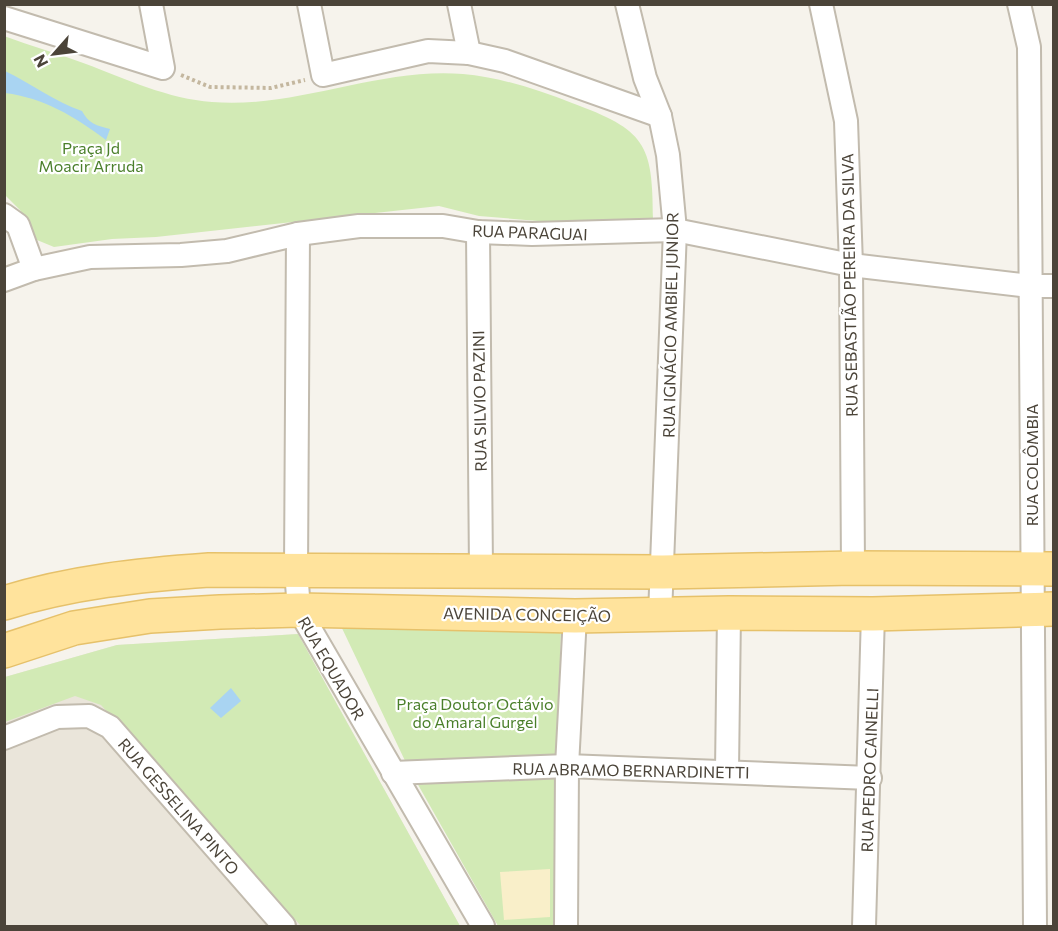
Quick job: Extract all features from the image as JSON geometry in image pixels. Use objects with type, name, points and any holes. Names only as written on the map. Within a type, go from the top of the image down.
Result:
[{"type":"main road","points":[[4,603],[48,590],[137,575],[209,570],[663,572],[853,568],[1043,569]]},
{"type":"main road","name":"AVENIDA CONCEIÇÃO","points":[[4,651],[74,628],[150,616],[299,610],[575,616],[729,613],[873,614],[1044,609]]},
{"type":"street","points":[[4,18],[164,68],[151,4]]},
{"type":"street","points":[[309,4],[323,75],[428,51],[469,53],[505,61],[660,116]]},
{"type":"street","points":[[459,4],[469,53]]},
{"type":"street","name":"RUA IGNÁCIO AMBIEL JUNIOR","points":[[627,4],[645,78],[660,116],[675,230],[660,615]]},
{"type":"street","name":"RUA SEBASTIÃO PEREIRA DA SILVA","points":[[820,4],[846,121],[851,265],[853,568]]},
{"type":"street","name":"RUA COLÔMBIA","points":[[1019,4],[1029,46],[1030,286],[1044,609],[1035,927]]},
{"type":"street","points":[[4,215],[18,225],[34,269]]},
{"type":"street","name":"RUA PARAGUAI","points":[[4,280],[34,269],[90,257],[181,255],[227,251],[298,234],[359,226],[443,226],[478,232],[590,234],[675,230],[851,265],[1030,286],[1053,286]]},
{"type":"street","name":"RUA SILVIO PAZINI","points":[[478,232],[481,570]]},
{"type":"street","name":"RUA EQUADOR","points":[[298,234],[296,570],[299,610],[483,927]]},
{"type":"street","points":[[727,771],[729,613]]},
{"type":"street","name":"RUA PEDRO CAINELLI","points":[[864,927],[873,614]]},
{"type":"street","points":[[566,927],[567,766],[575,616]]},
{"type":"street","name":"RUA GESSELINA PINTO","points":[[4,738],[57,717],[89,716],[110,727],[285,927]]},
{"type":"street","name":"RUA ABRAMO BERNARDINETTI","points":[[393,773],[567,766],[870,778]]},
{"type":"path","points":[[164,68],[210,87],[271,88],[323,75]]},
{"type":"shaded area","points":[[298,634],[460,926],[5,926],[5,677],[117,645]]},
{"type":"green space","name":"Praça Jd Moacir Arruda","points":[[4,36],[164,93],[212,102],[244,103],[275,100],[400,76],[431,73],[463,74],[519,85],[596,113],[630,132],[640,143],[647,156],[653,193],[653,219],[586,225],[479,216],[439,206],[156,237],[112,239],[54,247],[37,240],[20,210],[5,195]]},
{"type":"green space","name":"Praça Doutor Octávio do Amaral Gurgel","points":[[340,624],[561,630],[557,769],[558,925],[498,926],[408,767]]},
{"type":"green space","points":[[298,634],[460,926],[301,926],[101,705],[75,696],[5,722],[5,677],[117,645]]},
{"type":"sand","points":[[550,869],[550,917],[504,920],[500,872]]},
{"type":"water","points":[[5,71],[62,103],[82,111],[93,123],[110,129],[106,140],[58,109],[33,99],[5,93]]},
{"type":"water","points":[[231,688],[241,701],[221,718],[210,708]]}]
